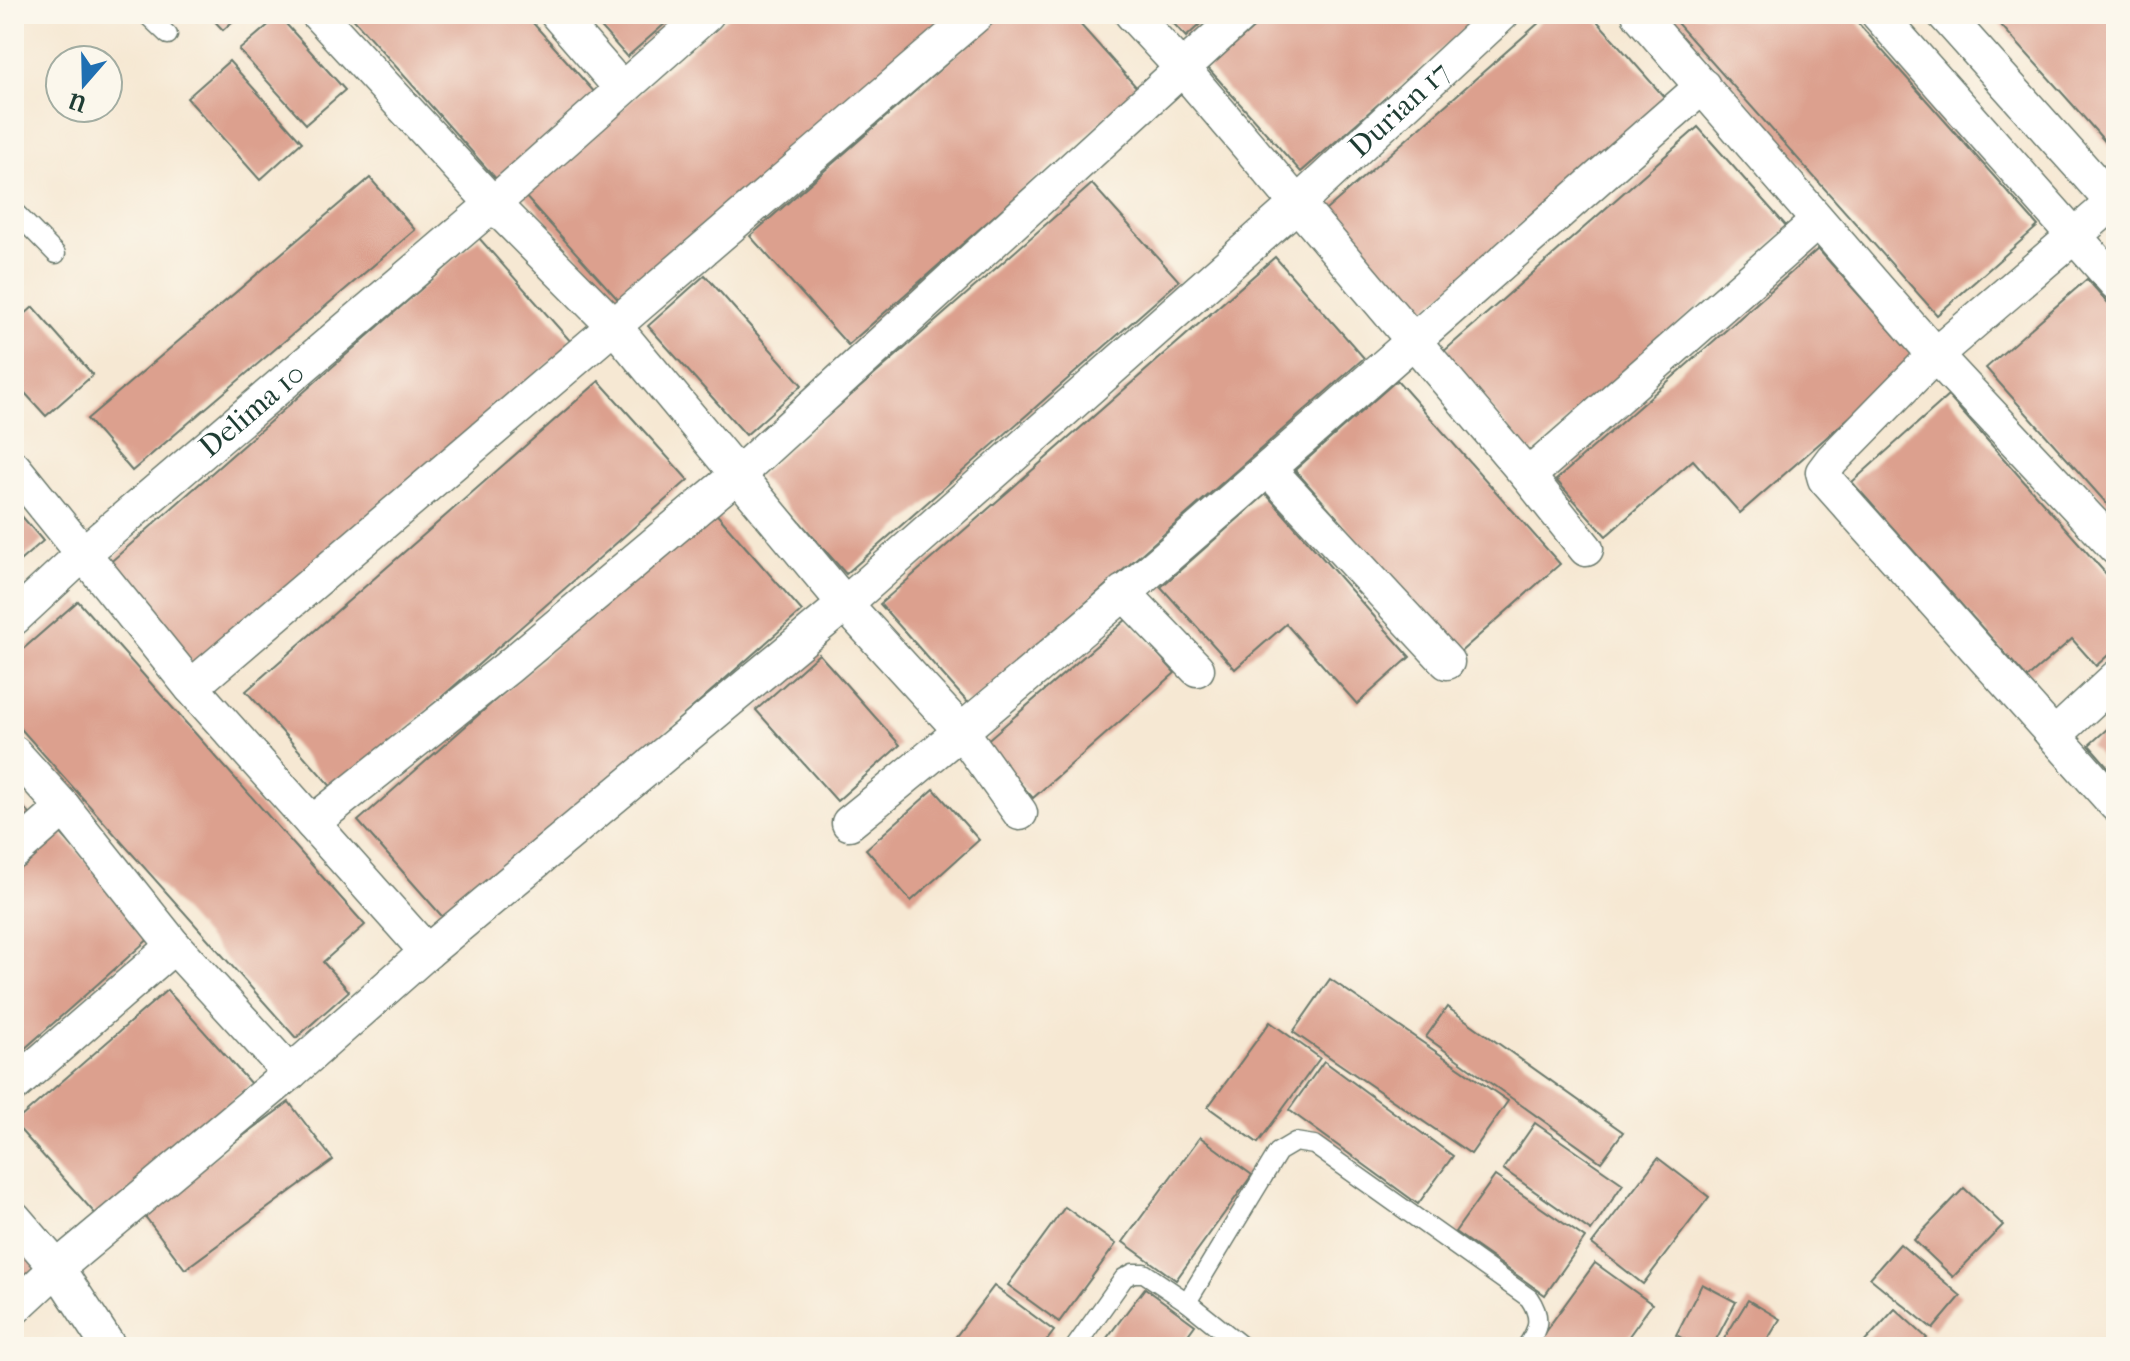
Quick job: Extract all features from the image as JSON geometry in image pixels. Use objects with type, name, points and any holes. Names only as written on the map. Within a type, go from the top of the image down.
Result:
[{"type":"street","points":[[318,14],[493,204],[614,326],[845,604],[962,732],[1020,813]]},
{"type":"street","points":[[557,14],[621,88]]},
{"type":"street","name":"Delima 10","points":[[14,618],[84,553],[493,204],[707,14]]},
{"type":"street","points":[[191,687],[977,14]]},
{"type":"street","points":[[1132,14],[1182,68],[1528,476],[1586,549]]},
{"type":"street","points":[[312,823],[507,668],[737,475],[1242,14]]},
{"type":"street","name":"Durian 17","points":[[14,1308],[427,952],[845,604],[1296,205],[1502,14]]},
{"type":"street","points":[[1639,14],[1935,355],[2116,548]]},
{"type":"street","points":[[1878,14],[2116,283]]},
{"type":"street","points":[[1944,14],[2115,203],[1935,355],[1832,460],[1823,472],[1824,477],[2116,805]]},
{"type":"street","points":[[849,823],[962,732],[1269,470],[1412,340],[1703,86]]},
{"type":"street","points":[[1528,476],[1818,221]]},
{"type":"street","points":[[14,468],[191,687],[427,952]]},
{"type":"street","points":[[1269,470],[1447,662]]},
{"type":"street","points":[[1123,592],[1197,669]]},
{"type":"street","points":[[2054,736],[2116,678]]},
{"type":"street","points":[[14,753],[64,808],[174,946],[290,1073]]},
{"type":"street","points":[[14,852],[64,808]]},
{"type":"street","points":[[14,1085],[174,946]]},
{"type":"street","points":[[14,1218],[57,1268],[109,1347]]},
{"type":"lane","points":[[146,14],[168,35]]},
{"type":"lane","points":[[14,211],[56,254]]},
{"type":"lane","points":[[1187,1302],[1278,1152],[1286,1145],[1303,1142],[1314,1145],[1349,1168],[1529,1298],[1539,1318],[1526,1347]]},
{"type":"lane","points":[[1075,1347],[1128,1275],[1144,1273],[1187,1302],[1243,1347]]},
{"type":"building","points":[[208,14],[241,14],[223,30]]},
{"type":"building","points":[[349,14],[525,14],[596,94],[498,181]]},
{"type":"building","points":[[589,14],[676,14],[627,57]]},
{"type":"building","points":[[731,14],[952,14],[622,304],[524,195]]},
{"type":"building","points":[[1003,14],[1071,14],[1138,89],[848,345],[750,236]]},
{"type":"building","points":[[1165,14],[1211,14],[1186,37]]},
{"type":"building","points":[[1269,14],[1481,14],[1301,172],[1208,68]]},
{"type":"building","points":[[1549,14],[1591,14],[1665,98],[1411,321],[1318,217]]},
{"type":"building","points":[[1669,14],[1850,14],[2038,226],[1937,315]]},
{"type":"building","points":[[1991,14],[2116,14],[2116,154],[2072,104]]},
{"type":"building","points":[[279,16],[345,90],[306,124],[239,50]]},
{"type":"building","points":[[229,61],[302,142],[260,180],[187,98]]},
{"type":"building","points":[[1698,127],[1788,228],[1531,453],[1442,353]]},
{"type":"building","points":[[370,178],[415,230],[132,471],[87,419]]},
{"type":"building","points":[[1092,184],[1179,281],[846,574],[759,476]]},
{"type":"building","points":[[479,238],[572,343],[199,672],[106,566]]},
{"type":"building","points":[[1818,249],[1916,359],[1740,513],[1693,460],[1606,536],[1556,480]]},
{"type":"building","points":[[1275,257],[1364,358],[970,705],[880,604]]},
{"type":"building","points":[[705,275],[802,385],[746,435],[648,326]]},
{"type":"building","points":[[2087,279],[2116,312],[2116,514],[1986,368]]},
{"type":"building","points":[[33,307],[93,375],[46,416],[14,381],[14,324]]},
{"type":"building","points":[[1397,380],[1560,564],[1458,654],[1295,470]]},
{"type":"building","points":[[599,381],[688,480],[335,791],[246,691]]},
{"type":"building","points":[[1948,396],[2116,585],[2116,648],[2096,666],[2072,639],[2027,678],[1852,482]]},
{"type":"building","points":[[1266,494],[1410,657],[1357,704],[1286,624],[1235,669],[1161,587]]},
{"type":"building","points":[[14,507],[43,541],[14,566]]},
{"type":"building","points":[[712,509],[802,611],[448,923],[358,821]]},
{"type":"building","points":[[78,601],[365,925],[323,962],[349,991],[296,1038],[14,721],[14,657]]},
{"type":"building","points":[[1127,619],[1175,673],[1033,798],[984,743]]},
{"type":"building","points":[[819,654],[900,745],[837,801],[756,710]]},
{"type":"building","points":[[2116,721],[2116,776],[2089,745]]},
{"type":"building","points":[[934,789],[979,840],[911,901],[866,849]]},
{"type":"building","points":[[14,797],[37,822],[14,843]]},
{"type":"building","points":[[58,830],[152,936],[14,1058],[14,868]]},
{"type":"building","points":[[1330,979],[1508,1101],[1471,1154],[1293,1032]]},
{"type":"building","points":[[167,990],[251,1084],[99,1218],[14,1123]]},
{"type":"building","points":[[1447,1007],[1623,1132],[1601,1162],[1426,1037]]},
{"type":"building","points":[[1270,1022],[1320,1058],[1258,1143],[1208,1107]]},
{"type":"building","points":[[1324,1061],[1453,1156],[1418,1204],[1289,1110]]},
{"type":"building","points":[[289,1102],[333,1160],[185,1269],[141,1211]]},
{"type":"building","points":[[1535,1123],[1623,1184],[1591,1231],[1503,1169]]},
{"type":"building","points":[[1200,1137],[1252,1175],[1176,1280],[1123,1242]]},
{"type":"building","points":[[1658,1158],[1709,1197],[1643,1284],[1592,1244]]},
{"type":"building","points":[[1495,1176],[1585,1238],[1545,1295],[1455,1232]]},
{"type":"building","points":[[1964,1188],[2003,1225],[1953,1277],[1914,1240]]},
{"type":"building","points":[[1065,1207],[1116,1244],[1059,1322],[1008,1285]]},
{"type":"building","points":[[14,1239],[43,1272],[14,1297]]},
{"type":"building","points":[[1900,1244],[1961,1296],[1933,1329],[1870,1278]]},
{"type":"building","points":[[1595,1263],[1652,1304],[1621,1347],[1534,1347]]},
{"type":"building","points":[[1702,1284],[1736,1302],[1712,1347],[1698,1347],[1676,1335]]},
{"type":"building","points":[[994,1286],[1054,1331],[1042,1347],[948,1347]]},
{"type":"building","points":[[1145,1288],[1195,1325],[1179,1347],[1100,1347]]},
{"type":"building","points":[[1748,1300],[1780,1319],[1763,1347],[1719,1347]]},
{"type":"building","points":[[1895,1309],[1927,1338],[1919,1347],[1860,1347]]}]
